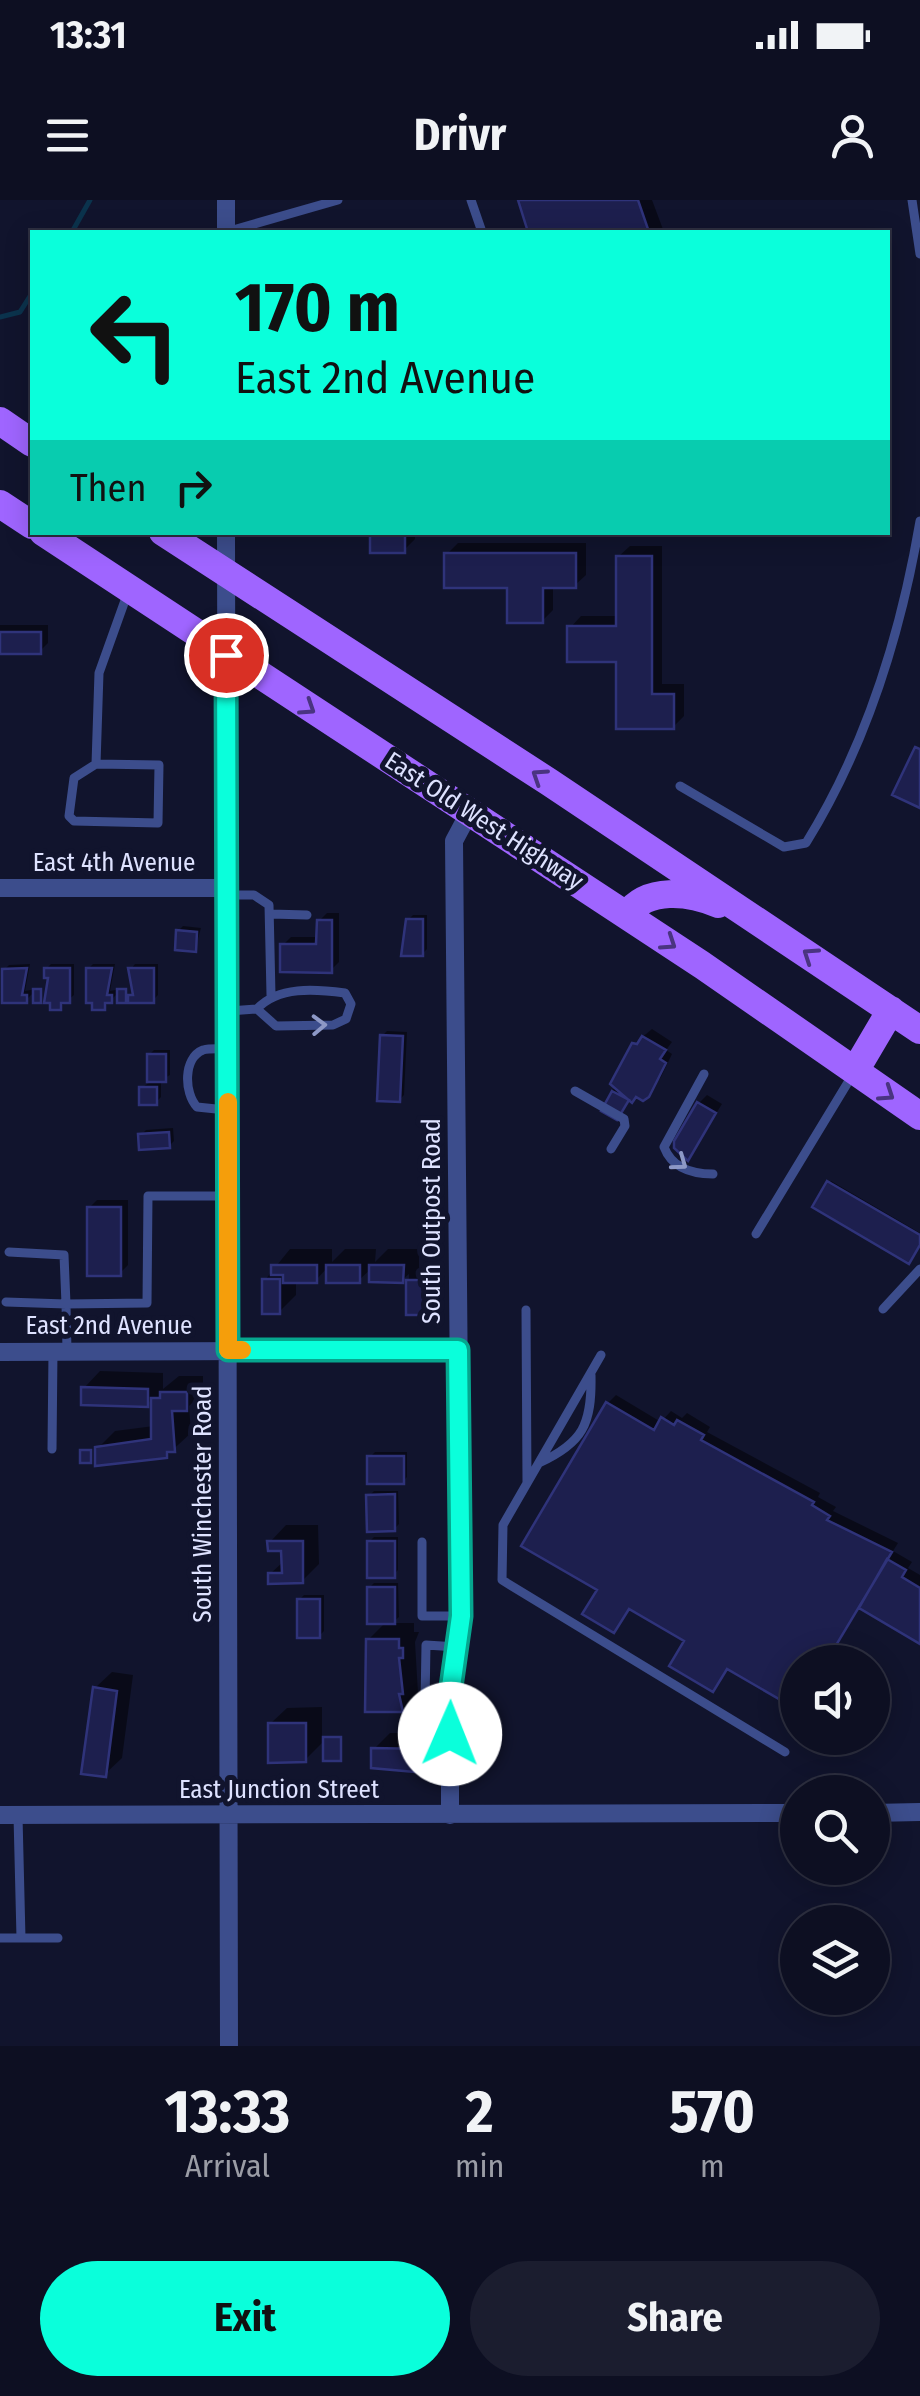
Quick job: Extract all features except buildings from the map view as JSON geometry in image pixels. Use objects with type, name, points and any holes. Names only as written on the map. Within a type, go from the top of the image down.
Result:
[{"type":"main road","points":[[0,421],[30,443]]},
{"type":"main road","points":[[0,504],[30,524]]},
{"type":"main road","name":"East Old West Highway","points":[[47,535],[628,915],[920,1116]]},
{"type":"main road","points":[[168,535],[920,1030]]},
{"type":"main road","points":[[628,915],[644,900],[685,895],[700,896],[761,922]]},
{"type":"main road","points":[[855,1071],[891,1010]]},
{"type":"street","points":[[226,200],[226,230]]},
{"type":"street","name":"South Winchester Road","points":[[226,535],[229,2046]]},
{"type":"street","name":"South Outpost Road","points":[[450,1814],[450,1705],[461,1616],[454,840],[470,811]]},
{"type":"street","name":"East 4th Avenue","points":[[0,888],[229,892]]},
{"type":"street","name":"East 2nd Avenue","points":[[0,1352],[458,1350]]},
{"type":"street","points":[[890,1813],[920,1812]]},
{"type":"street","name":"East Junction Street","points":[[9,1815],[780,1813]]},
{"type":"lane","points":[[233,230],[338,200]]},
{"type":"lane","points":[[472,200],[481,230]]},
{"type":"lane","points":[[912,200],[920,254]]},
{"type":"lane","points":[[680,786],[784,847],[806,843],[834,796],[869,710],[908,589],[920,521]]},
{"type":"lane","points":[[96,764],[98,673],[128,590]]},
{"type":"lane","points":[[96,764],[159,765],[158,822],[74,820],[69,816],[74,778],[96,764]]},
{"type":"lane","points":[[229,892],[262,897],[271,914],[271,995]]},
{"type":"lane","points":[[271,914],[307,915]]},
{"type":"lane","points":[[229,1010],[257,1009],[271,995],[345,992],[350,996],[350,1012],[333,1025],[276,1026],[257,1009]]},
{"type":"lane","points":[[228,1050],[201,1051],[193,1058],[188,1077],[191,1101],[196,1107],[228,1110]]},
{"type":"lane","points":[[756,1234],[855,1071]]},
{"type":"lane","points":[[704,1074],[664,1147],[671,1161],[692,1172],[714,1174]]},
{"type":"lane","points":[[575,1091],[624,1118],[625,1126],[611,1149]]},
{"type":"lane","points":[[6,1302],[147,1303],[148,1196],[228,1196]]},
{"type":"lane","points":[[9,1252],[64,1255],[66,1304],[52,1449]]},
{"type":"lane","points":[[883,1309],[920,1269]]},
{"type":"lane","points":[[526,1310],[526,1484]]},
{"type":"lane","points":[[601,1355],[503,1525],[502,1580],[780,1749]]},
{"type":"lane","points":[[538,1463],[570,1448],[588,1419],[590,1372]]},
{"type":"lane","points":[[422,1542],[422,1616],[461,1616]]},
{"type":"lane","points":[[450,1705],[426,1703],[426,1645],[456,1646]]},
{"type":"lane","points":[[9,1815],[21,1938]]},
{"type":"lane","points":[[0,1938],[58,1938]]},
{"type":"waterway","points":[[73,230],[90,200]]},
{"type":"waterway","points":[[0,317],[20,312],[30,296]]},
{"type":"slow traffic","points":[[228,1102],[228,1350],[242,1350]]},
{"type":"route","points":[[226,655],[228,1350],[458,1350],[461,1616],[450,1694],[450,1734]]}]
